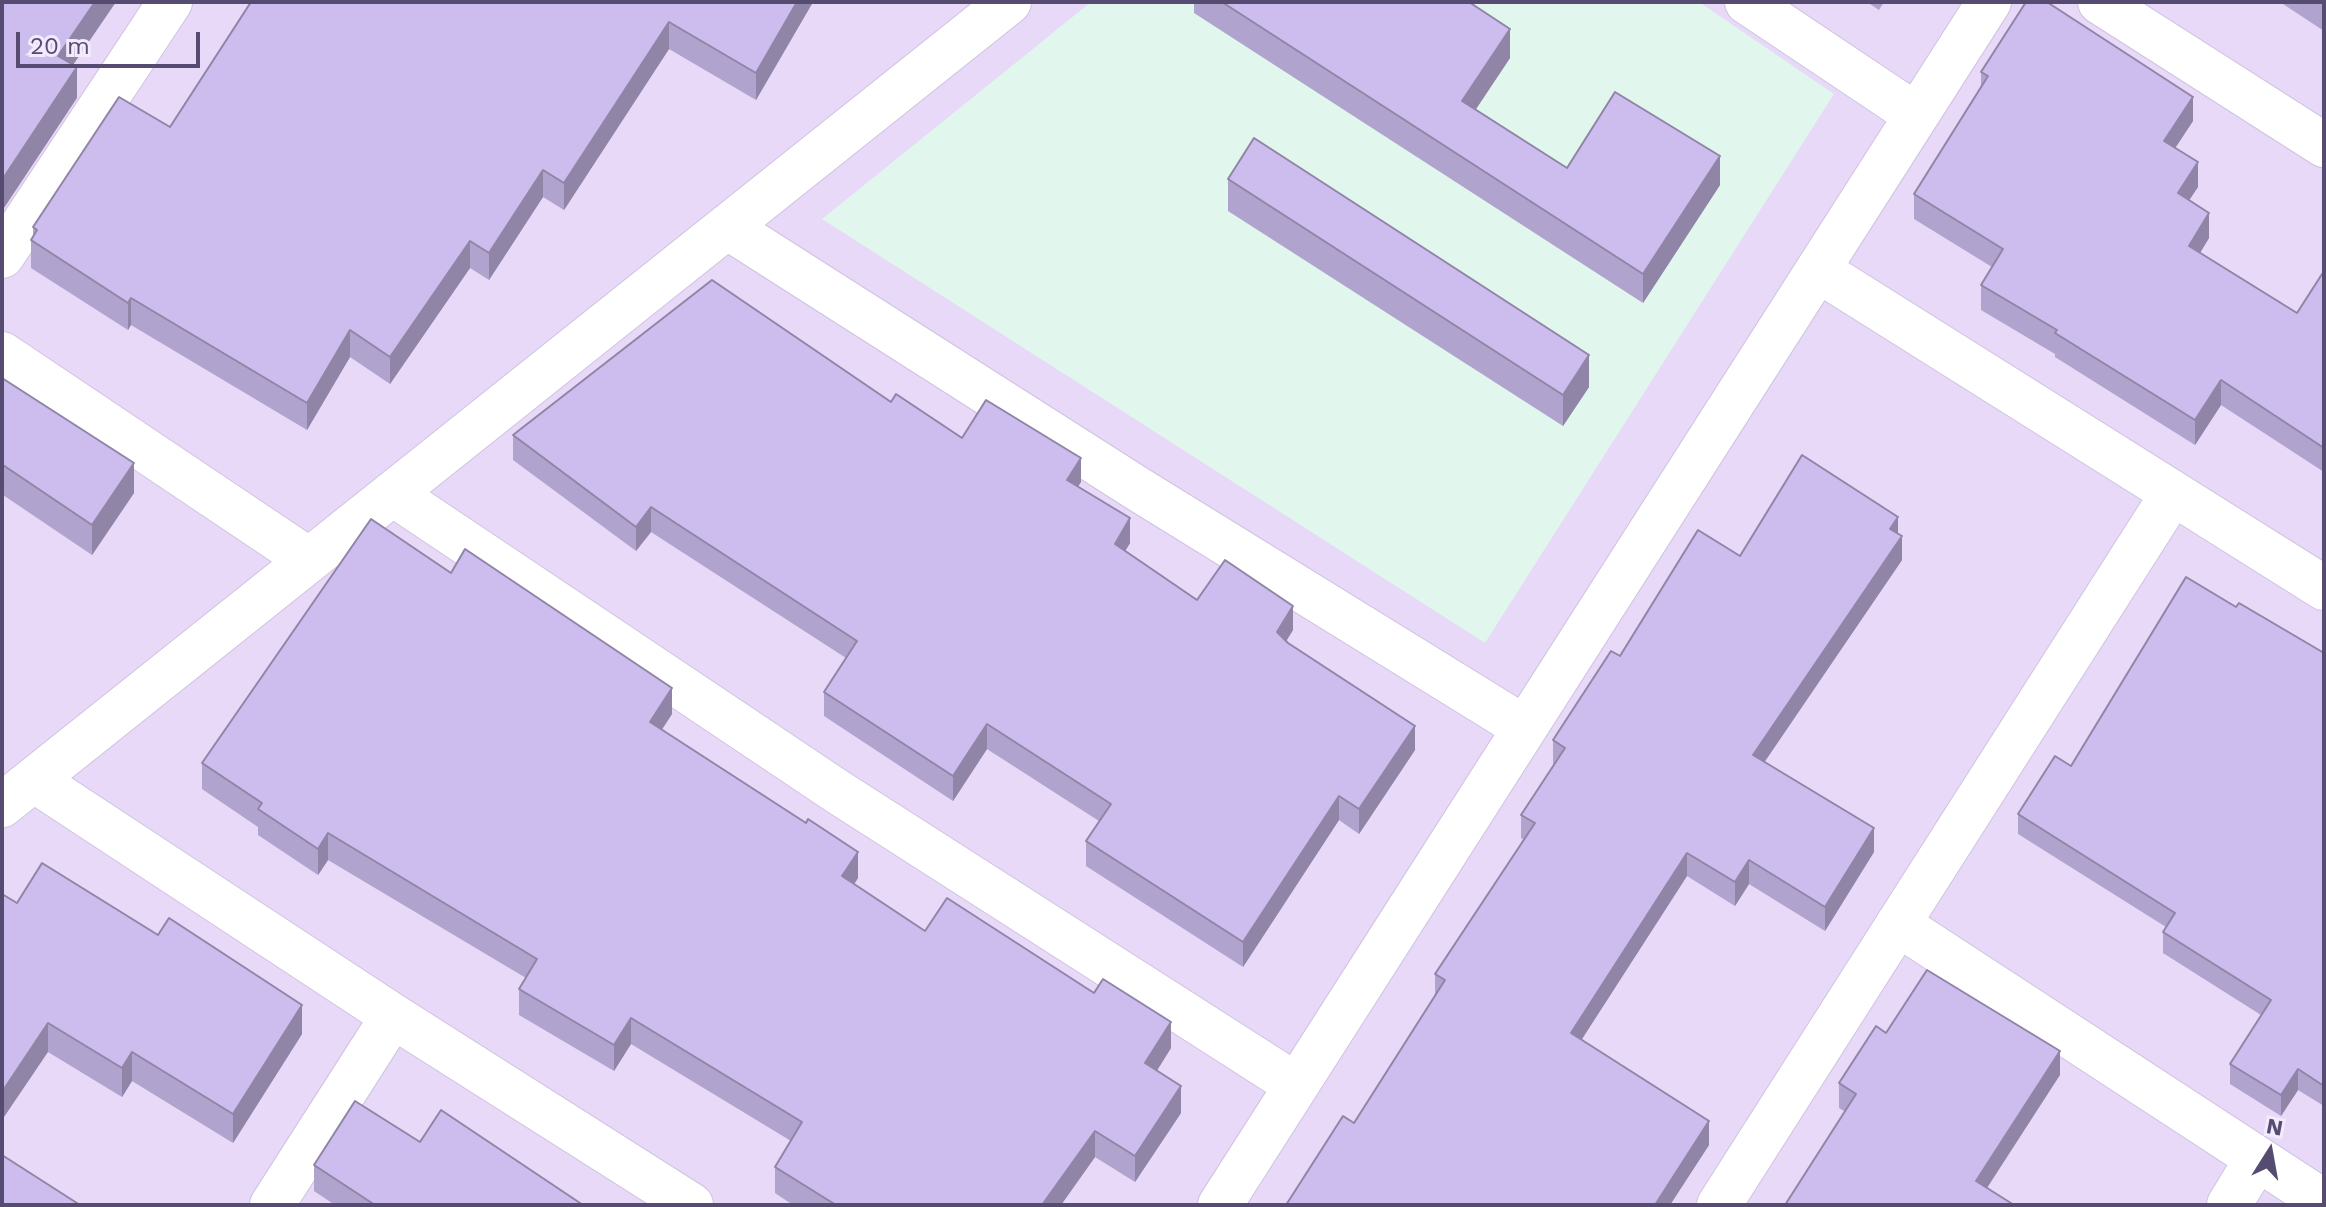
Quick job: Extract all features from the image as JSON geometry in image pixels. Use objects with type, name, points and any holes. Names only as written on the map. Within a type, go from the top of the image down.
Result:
[{"type":"street","points":[[2,256],[170,2]]},
{"type":"street","points":[[691,1205],[393,1016],[18,792],[1009,2]]},
{"type":"street","points":[[1747,2],[1916,115]]},
{"type":"street","points":[[1220,1205],[1989,2]]},
{"type":"street","points":[[2100,2],[2324,145]]},
{"type":"street","points":[[727,227],[1138,489],[1525,728]]},
{"type":"street","points":[[1818,270],[2324,588]]},
{"type":"street","points":[[2,354],[309,560]]},
{"type":"street","points":[[1719,1205],[2173,493]]},
{"type":"street","points":[[393,494],[838,792],[1296,1085]]},
{"type":"street","points":[[1898,924],[2324,1202]]},
{"type":"street","points":[[272,1205],[393,1016]]},
{"type":"street","points":[[2229,1205],[2257,1159]]},
{"type":"shaded area","points":[[2,2],[2324,2],[2324,1205],[2,1205]]},
{"type":"shaded area","points":[[1091,2],[1699,2],[1834,94],[1485,643],[822,219]]},
{"type":"building","points":[[2,2],[95,2],[58,56],[77,67],[2,180]]},
{"type":"building","points":[[251,2],[797,2],[756,73],[669,22],[564,183],[543,170],[489,253],[470,241],[390,357],[350,330],[307,403],[131,298],[128,303],[31,240],[37,230],[33,227],[119,97],[170,127]]},
{"type":"building","points":[[1222,2],[1469,2],[1510,29],[1462,101],[1567,168],[1615,92],[1720,156],[1643,274]]},
{"type":"building","points":[[2026,2],[2047,2],[2193,97],[2164,141],[2198,162],[2178,193],[2209,213],[2189,246],[2297,313],[2324,271],[2324,448],[2221,380],[2195,420],[2055,333],[2057,330],[1981,285],[2003,249],[1914,194],[1988,76],[1981,72]]},
{"type":"building","points":[[1254,138],[1589,355],[1563,395],[1228,179]]},
{"type":"building","points":[[712,280],[891,402],[896,394],[962,438],[986,400],[1081,458],[1067,480],[1130,518],[1115,544],[1197,600],[1225,560],[1293,606],[1277,632],[1288,643],[1415,726],[1359,809],[1339,796],[1243,942],[1086,841],[1111,804],[987,724],[953,776],[824,692],[857,641],[651,507],[636,527],[513,435]]},
{"type":"building","points":[[2,378],[134,463],[92,525],[2,466]]},
{"type":"building","points":[[1802,455],[1898,517],[1890,529],[1902,536],[1753,755],[1874,828],[1825,907],[1749,860],[1735,882],[1687,853],[1571,1033],[1709,1121],[1655,1205],[1286,1205],[1343,1116],[1354,1123],[1445,980],[1435,974],[1535,823],[1521,815],[1565,748],[1553,740],[1611,651],[1620,656],[1698,530],[1740,556]]},
{"type":"building","points":[[371,519],[451,573],[465,549],[672,688],[650,722],[806,823],[808,819],[858,852],[842,876],[925,931],[947,898],[1094,993],[1103,979],[1171,1022],[1145,1063],[1181,1086],[1135,1156],[1095,1131],[1042,1205],[836,1205],[775,1167],[802,1122],[631,1018],[614,1045],[519,989],[537,959],[328,833],[318,849],[258,809],[262,803],[202,763]]},
{"type":"building","points":[[2186,577],[2236,607],[2239,603],[2324,653],[2324,1086],[2298,1069],[2281,1095],[2230,1064],[2271,1000],[2163,932],[2175,913],[2018,814],[2055,756],[2071,766]]},
{"type":"building","points":[[42,863],[158,935],[169,918],[302,1005],[233,1114],[132,1052],[122,1068],[48,1023],[2,1092],[2,894],[17,903]]},
{"type":"building","points":[[1927,970],[2060,1051],[1976,1181],[2014,1205],[1785,1205],[1856,1094],[1839,1083],[1876,1026],[1886,1033]]},
{"type":"building","points":[[355,1101],[420,1142],[441,1110],[583,1205],[375,1205],[314,1165]]},
{"type":"building","points":[[2,1155],[80,1205],[2,1205]]}]
